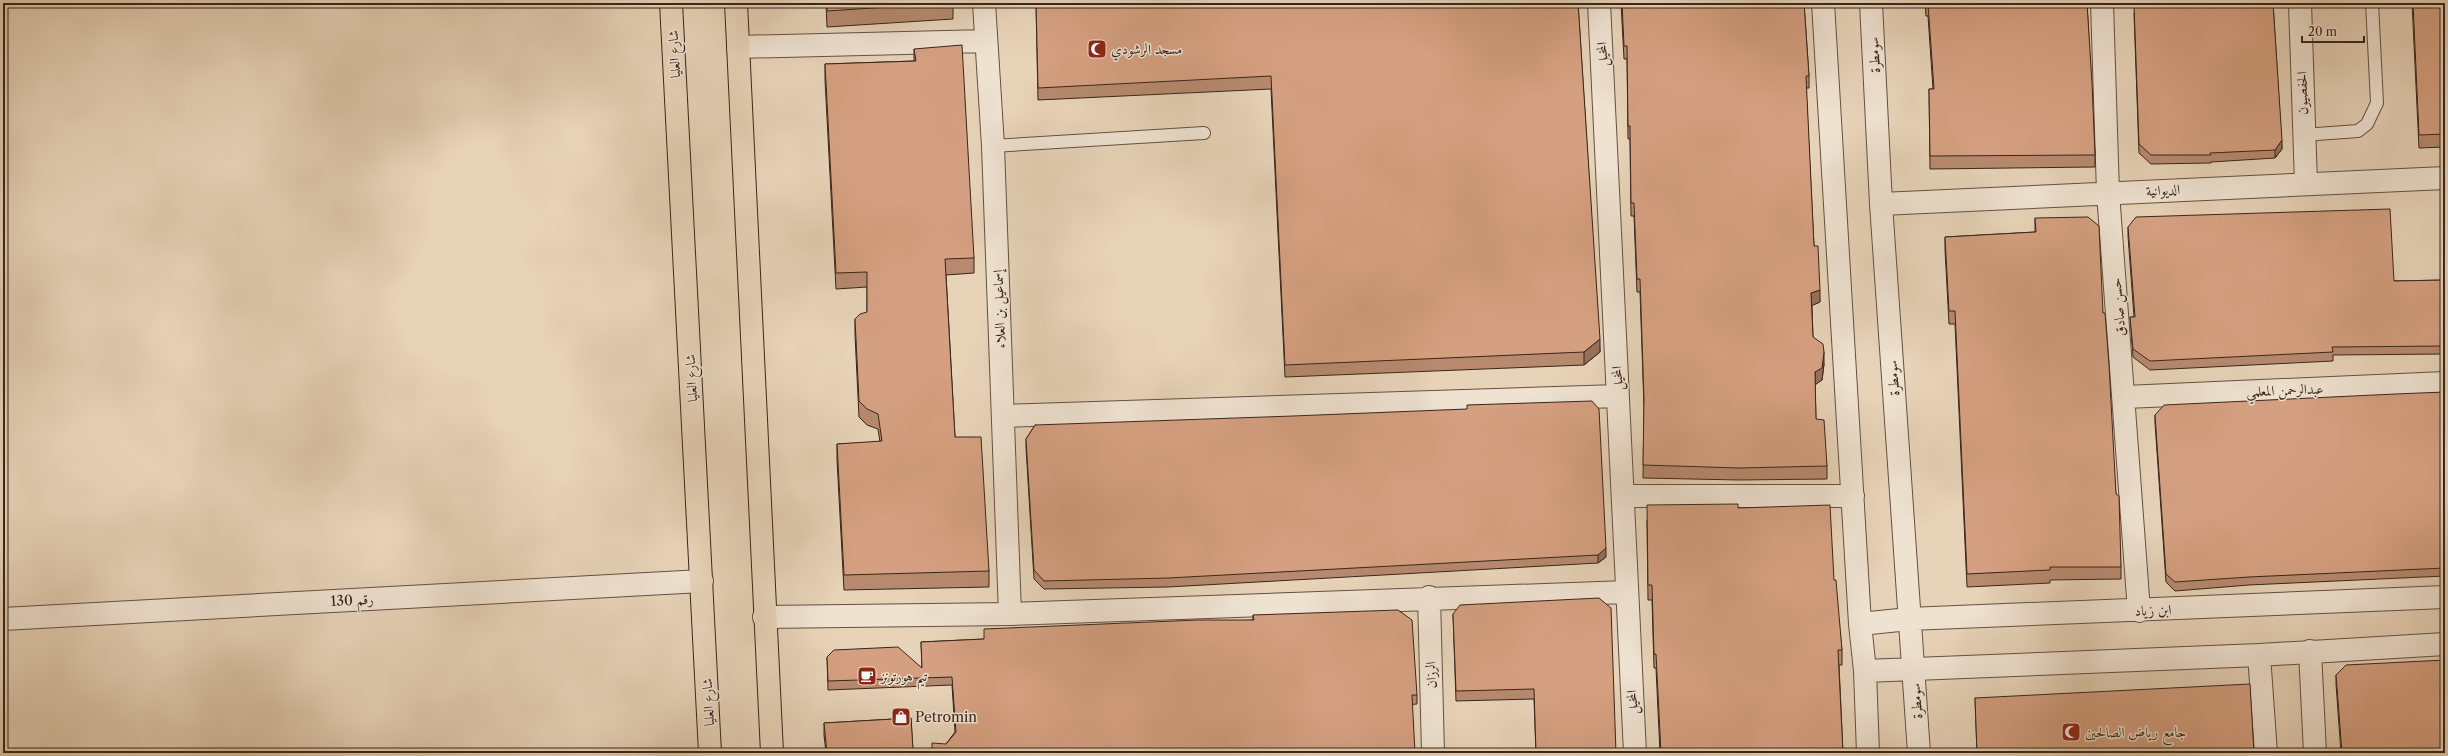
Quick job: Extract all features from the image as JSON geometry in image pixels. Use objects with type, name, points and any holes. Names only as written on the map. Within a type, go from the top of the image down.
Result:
[{"type":"main road","name":"شارع العليا","points":[[671,3],[710,753]]},
{"type":"main road","points":[[736,3],[764,617],[772,753]]},
{"type":"street","name":"إسماعيل بن العلاء","points":[[984,3],[993,146],[1010,614]]},
{"type":"street","name":"المخيل","points":[[1599,3],[1624,496],[1635,753]]},
{"type":"street","points":[[1822,3],[1860,624],[1865,671],[1868,753]]},
{"type":"street","name":"سومطرة","points":[[1872,3],[1881,204],[1909,619],[1920,753]]},
{"type":"street","name":"حسن صادق","points":[[2102,3],[2108,193],[2125,397],[2139,611]]},
{"type":"street","name":"الحفصيون","points":[[2300,3],[2303,135],[2306,184]]},
{"type":"street","points":[[738,47],[986,42]]},
{"type":"street","name":"الديوانية","points":[[1881,204],[2445,178]]},
{"type":"street","name":"عبدالرحمن المعلمي","points":[[2125,397],[2445,383]]},
{"type":"street","points":[[1003,416],[1618,396]]},
{"type":"street","points":[[1624,496],[1853,496]]},
{"type":"street","name":"رقم 130","points":[[3,618],[702,581]]},
{"type":"street","points":[[764,617],[1010,614],[1627,592]]},
{"type":"street","name":"ابن زياد","points":[[1860,624],[1909,619],[2139,611],[2445,597]]},
{"type":"street","name":"الرزان","points":[[1429,598],[1433,753]]},
{"type":"street","points":[[1865,671],[2260,655],[2445,644]]},
{"type":"street","points":[[2310,651],[2315,753]]},
{"type":"street","points":[[2260,655],[2266,753]]},
{"type":"lane","points":[[2303,135],[2358,131],[2373,114],[2377,104],[2372,3]]},
{"type":"lane","points":[[993,146],[1204,133]]},
{"type":"building","points":[[827,3],[949,3],[827,11]]},
{"type":"building","points":[[1036,3],[1578,3],[1600,339],[1584,352],[1285,365],[1271,76],[1038,88]]},
{"type":"building","points":[[1622,3],[1804,3],[1809,76],[1806,76],[1814,246],[1818,246],[1820,290],[1811,293],[1813,337],[1823,344],[1824,352],[1822,368],[1815,372],[1816,419],[1824,420],[1827,466],[1739,468],[1643,465],[1644,399],[1640,279],[1637,279],[1634,203],[1631,203],[1627,46],[1624,46]]},
{"type":"building","points":[[1926,3],[2087,3],[2095,155],[1930,156],[1929,89],[1934,89],[1928,4]]},
{"type":"building","points":[[2273,3],[2282,140],[2275,150],[2210,153],[2211,155],[2151,155],[2139,144],[2134,4]]},
{"type":"building","points":[[2413,3],[2445,3],[2445,134],[2419,135]]},
{"type":"building","points":[[962,45],[974,258],[945,259],[955,437],[981,437],[989,571],[844,575],[837,444],[882,441],[878,414],[867,409],[859,401],[855,319],[860,314],[867,312],[867,272],[836,273],[825,64],[916,61],[914,49]]},
{"type":"building","points":[[2390,209],[2394,281],[2445,280],[2445,346],[2332,347],[2333,352],[2150,361],[2133,349],[2130,317],[2135,317],[2128,227],[2136,217]]},
{"type":"building","points":[[2088,217],[2099,226],[2103,313],[2105,313],[2109,365],[2116,494],[2119,496],[2121,567],[2050,567],[2050,570],[1967,574],[1955,311],[1949,311],[1945,237],[2036,232],[2035,218]]},
{"type":"building","points":[[2445,392],[2445,568],[2175,582],[2166,574],[2155,415],[2164,405]]},
{"type":"building","points":[[1592,401],[1599,409],[1606,548],[1598,555],[1168,578],[1044,581],[1034,570],[1026,439],[1035,425],[1467,409],[1467,405]]},
{"type":"building","points":[[1738,504],[1738,508],[1830,505],[1834,580],[1836,580],[1842,650],[1838,650],[1843,753],[1661,753],[1656,654],[1654,654],[1652,585],[1648,585],[1647,505]]},
{"type":"building","points":[[1599,598],[1611,608],[1616,753],[1536,753],[1534,689],[1456,691],[1453,614],[1460,605]]},
{"type":"building","points":[[1398,610],[1412,620],[1417,695],[1412,695],[1415,753],[932,753],[932,743],[946,744],[956,732],[952,677],[828,681],[827,657],[834,650],[898,647],[922,668],[921,642],[984,639],[984,629],[1198,620],[1254,620],[1253,615]]},
{"type":"building","points":[[2445,660],[2445,753],[2342,753],[2336,675],[2346,665]]},
{"type":"building","points":[[2250,684],[2254,753],[1977,753],[1975,698]]},
{"type":"building","points":[[911,718],[913,749],[827,753],[824,723]]},
{"type":"place","name":"مسجد الرشودي","points":[[1097,49]]},
{"type":"place","name":"تيم هورتونز","points":[[867,676]]},
{"type":"place","name":"Petromin","points":[[901,717]]},
{"type":"place","name":"جامع رياض الصالحين","points":[[2071,732]]}]
